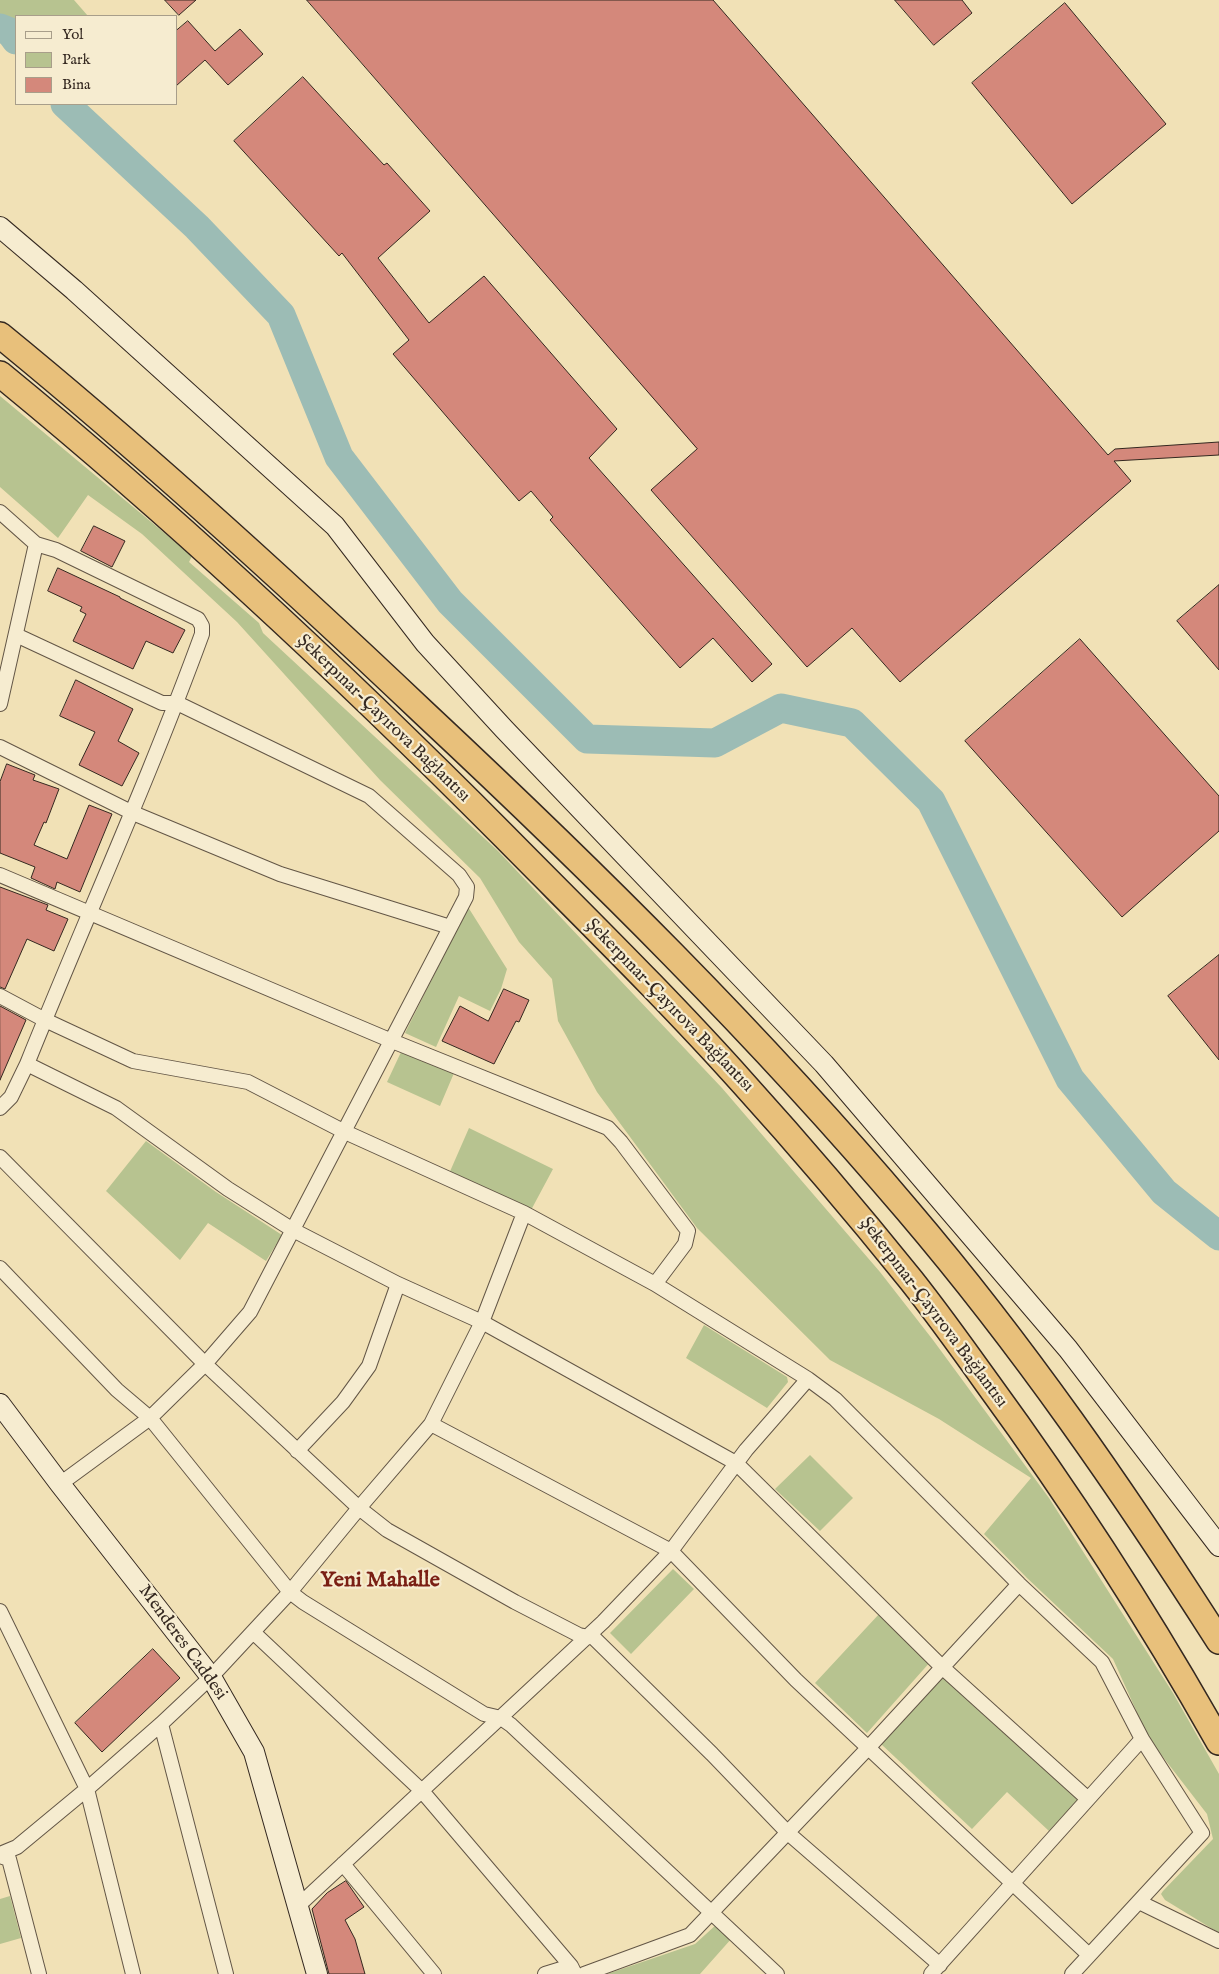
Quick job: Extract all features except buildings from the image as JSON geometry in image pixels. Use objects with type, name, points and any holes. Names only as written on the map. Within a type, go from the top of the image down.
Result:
[{"type":"highway","name":"Şekerpınar-Çayırova Bağlantısı","points":[[0,335],[155,468],[311,606],[550,833],[763,1047],[910,1213],[1020,1351],[1123,1492],[1219,1642]]},
{"type":"highway","name":"Şekerpınar-Çayırova Bağlantısı","points":[[0,374],[135,489],[238,581],[433,766],[564,896],[741,1081],[858,1215],[908,1277],[996,1395],[1037,1452],[1127,1587],[1219,1742]]},
{"type":"street","points":[[0,227],[74,290],[336,526],[426,643],[504,729],[824,1064],[1068,1349],[1219,1546]]},
{"type":"street","points":[[0,512],[36,544],[56,550],[198,619],[202,626],[202,634],[177,704],[133,813],[27,1064],[11,1098],[0,1108]]},
{"type":"street","points":[[0,704],[36,544]]},
{"type":"street","points":[[16,635],[162,703],[177,704],[369,796],[464,880],[468,888],[466,896],[392,1041],[250,1312],[205,1364],[150,1418],[60,1484]]},
{"type":"street","points":[[162,703],[168,711],[170,721]]},
{"type":"street","points":[[0,747],[133,813],[280,874],[450,927]]},
{"type":"street","points":[[0,875],[392,1041],[608,1128],[621,1142],[688,1231],[685,1244],[655,1284]]},
{"type":"street","points":[[0,996],[45,1020],[133,1061],[248,1082],[345,1132],[524,1213],[655,1284],[808,1379],[835,1399],[1019,1584],[1102,1662],[1142,1739],[1202,1833],[1072,1974]]},
{"type":"street","points":[[27,1064],[116,1108],[228,1189],[293,1230],[398,1284],[482,1322],[736,1463],[942,1667],[1088,1799]]},
{"type":"street","points":[[0,1157],[205,1364],[359,1508],[387,1530],[578,1635],[594,1633]]},
{"type":"street","points":[[0,1855],[17,1847],[87,1789],[162,1724],[212,1677],[290,1592],[359,1508],[432,1424],[482,1322],[524,1213]]},
{"type":"street","points":[[0,1268],[117,1390],[150,1418],[290,1592],[303,1602],[484,1714],[506,1721],[777,1974]]},
{"type":"street","points":[[296,1451],[343,1402],[369,1366],[398,1284]]},
{"type":"street","points":[[298,1906],[489,1730],[506,1721],[514,1706],[594,1633],[671,1551],[736,1463],[808,1379]]},
{"type":"street","name":"Menderes Caddesi","points":[[1,1407],[212,1677],[254,1752],[317,1974]]},
{"type":"street","points":[[432,1424],[671,1551],[796,1680],[1089,1955]]},
{"type":"street","points":[[584,1974],[690,1935],[869,1747],[1019,1584]]},
{"type":"street","points":[[0,1611],[4,1627],[87,1789],[133,1974]]},
{"type":"street","points":[[569,1630],[576,1642],[569,1654]]},
{"type":"street","points":[[254,1632],[422,1791],[573,1970]]},
{"type":"street","points":[[594,1633],[788,1833],[935,1969],[1142,1739]]},
{"type":"street","points":[[484,1714],[491,1722],[489,1730]]},
{"type":"street","points":[[162,1724],[226,1974]]},
{"type":"street","points":[[0,1855],[9,1859],[39,1974]]},
{"type":"street","points":[[343,1864],[434,1974]]},
{"type":"street","points":[[1139,1902],[1219,1941]]},
{"type":"street","points":[[545,1974],[573,1970]]},
{"type":"green space","points":[[0,0],[74,0],[87,15],[15,15],[15,25],[0,15]]},
{"type":"green space","points":[[0,396],[192,556],[189,562],[259,623],[263,633],[498,851],[722,1088],[880,1272],[933,1340],[1049,1498],[1173,1693],[1219,1774],[1219,1933],[1165,1900],[1161,1894],[1213,1839],[1207,1814],[1149,1739],[1113,1659],[1027,1578],[984,1534],[1031,1478],[939,1419],[830,1360],[697,1228],[597,1092],[558,1021],[552,979],[519,942],[480,878],[380,780],[237,622],[142,534],[88,495],[58,538],[0,487]]},
{"type":"green space","points":[[468,907],[507,969],[501,989],[490,1011],[459,996],[436,1047],[405,1033]]},
{"type":"green space","points":[[402,1050],[454,1073],[440,1106],[387,1082]]},
{"type":"green space","points":[[469,1128],[553,1169],[530,1212],[448,1176]]},
{"type":"green space","points":[[146,1141],[216,1192],[282,1235],[266,1261],[208,1223],[180,1260],[106,1191]]},
{"type":"green space","points":[[704,1325],[787,1377],[788,1382],[767,1408],[686,1358]]},
{"type":"green space","points":[[810,1455],[853,1498],[820,1531],[775,1489]]},
{"type":"green space","points":[[673,1569],[694,1589],[631,1654],[610,1633]]},
{"type":"green space","points":[[880,1613],[931,1661],[867,1733],[815,1683]]},
{"type":"green space","points":[[944,1676],[1078,1800],[1049,1831],[1007,1792],[972,1829],[881,1744]]},
{"type":"green space","points":[[10,1896],[21,1938],[0,1944],[0,1899]]},
{"type":"green space","points":[[717,1924],[732,1938],[700,1974],[607,1974],[695,1944]]},
{"type":"waterway","points":[[0,28],[10,32],[15,39]]},
{"type":"waterway","points":[[66,105],[197,227],[281,315],[339,457],[450,602],[587,739],[715,743],[781,708],[852,723],[931,801],[1070,1079],[1164,1192],[1219,1236]]},
{"type":"district","name":"Yeni Mahalle","points":[[380,1581]]}]
